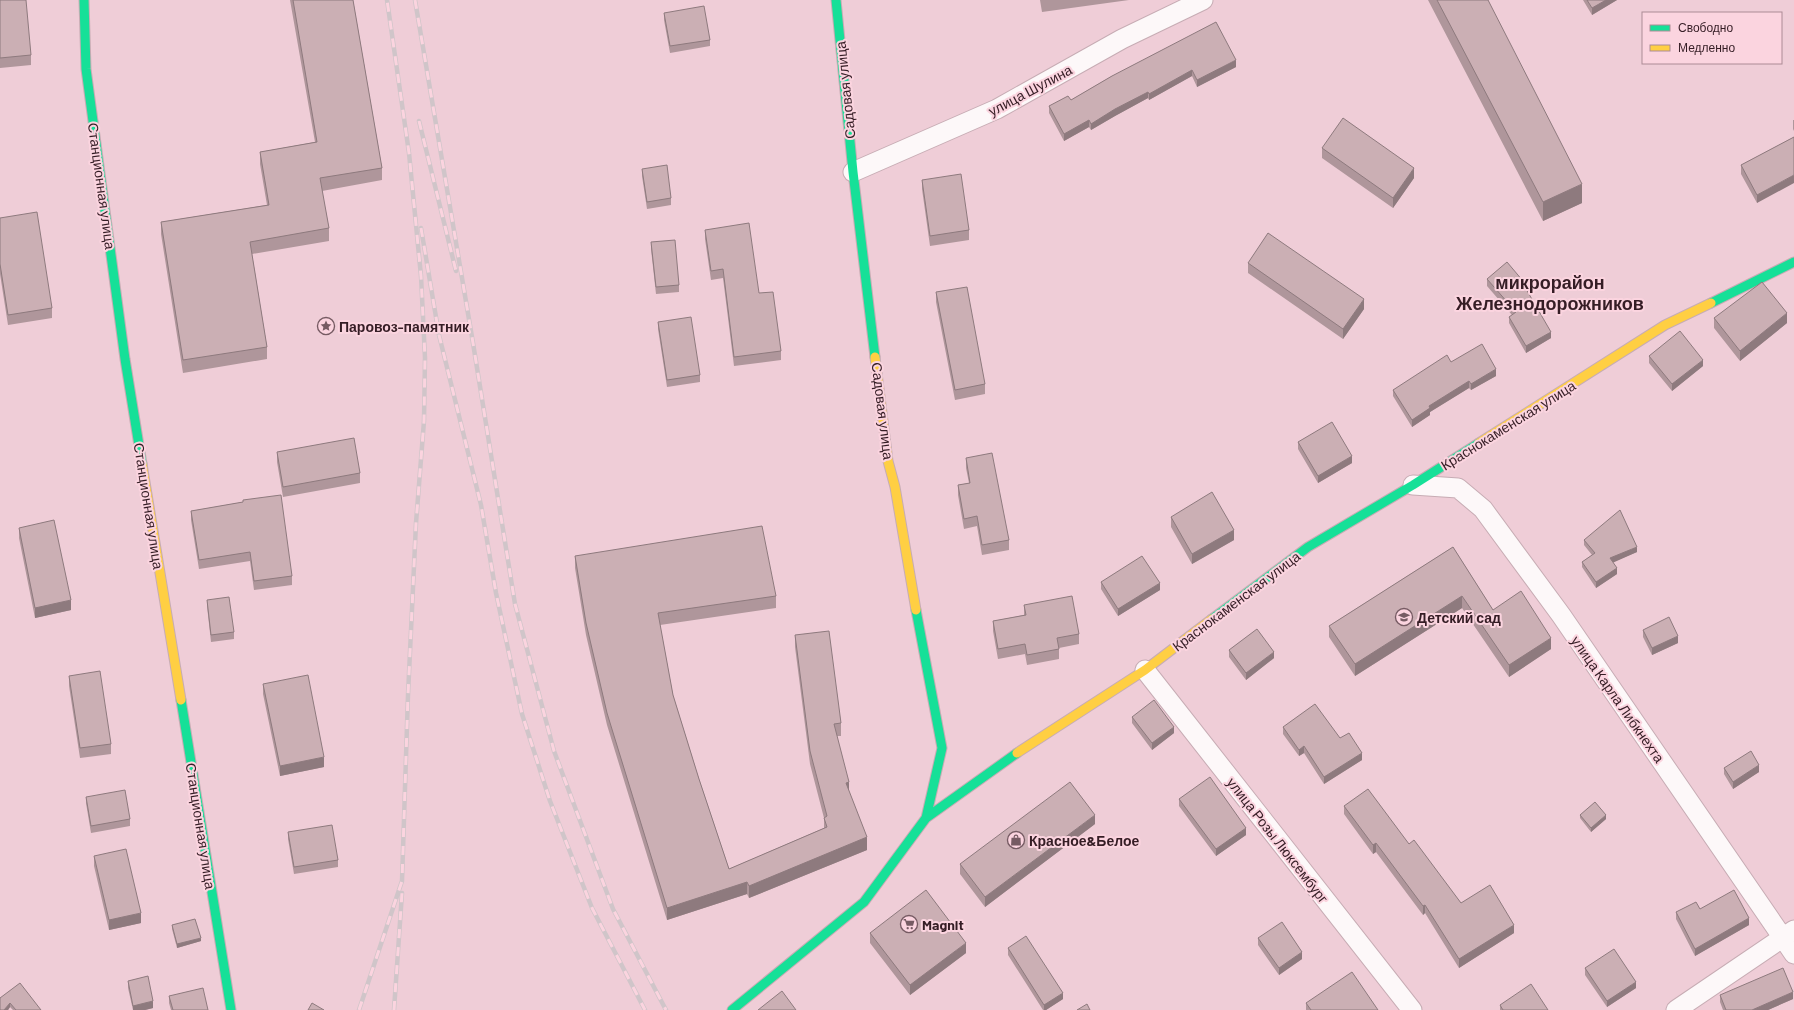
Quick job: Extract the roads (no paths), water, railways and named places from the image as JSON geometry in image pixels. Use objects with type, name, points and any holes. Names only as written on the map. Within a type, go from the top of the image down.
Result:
[{"type":"street","name":"Станционная улица","points":[[84,0],[86,69],[125,358],[231,1010]]},
{"type":"street","name":"Садовая улица","points":[[836,0],[853,172],[888,461],[895,487],[925,665],[942,748],[926,818]]},
{"type":"street","name":"улица Шулина","points":[[853,172],[997,109],[1122,39],[1203,0]]},
{"type":"street","name":"Краснокаменская улица","points":[[732,1010],[864,902],[926,818],[1013,756],[1145,670],[1308,547],[1414,485],[1665,325],[1794,262]]},
{"type":"street","name":"улица Карла Либкнехта","points":[[1414,485],[1458,488],[1483,509],[1561,615],[1788,934],[1794,954]]},
{"type":"street","name":"улица Розы Люксембург","points":[[1145,670],[1412,1010]]},
{"type":"street","points":[[1676,1010],[1788,934]]},
{"type":"railway","points":[[359,1010],[402,881],[408,695],[416,523],[424,421],[425,358],[421,276],[409,153],[387,0]]},
{"type":"railway","points":[[415,0],[515,604],[554,751],[613,909],[666,1010]]},
{"type":"railway","points":[[419,121],[456,271]]},
{"type":"railway","points":[[421,228],[439,335],[481,505],[496,593],[522,714],[550,801],[592,908],[645,1010]]},
{"type":"railway","points":[[394,1010],[402,893]]},
{"type":"place","name":"Паровоз-памятник","points":[[326,326]]},
{"type":"place","name":"Детский сад","points":[[1404,617]]},
{"type":"place","name":"Красное&Белое","points":[[1016,840]]},
{"type":"place","name":"Magnit","points":[[909,924]]},
{"type":"district","name":"микрорайон Железнодорожников","points":[[1550,292]]}]
